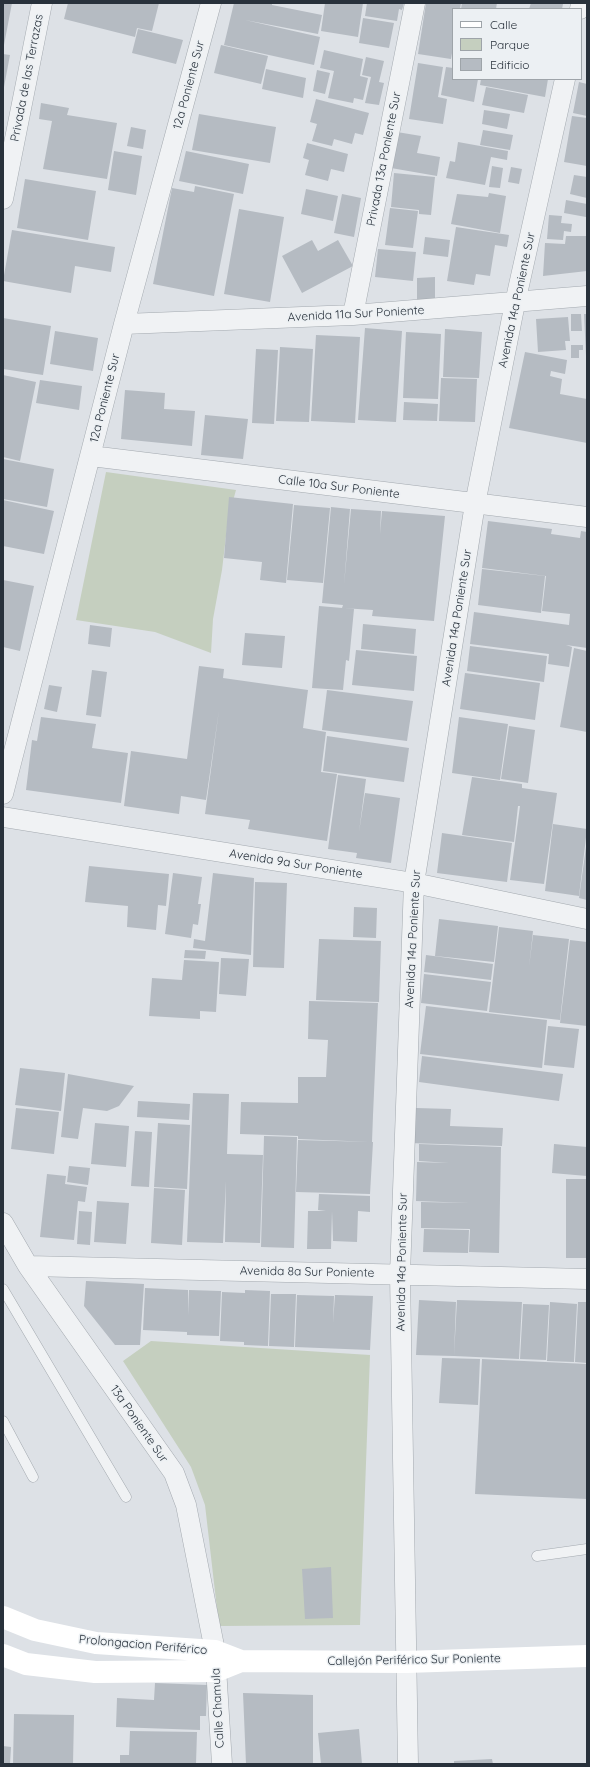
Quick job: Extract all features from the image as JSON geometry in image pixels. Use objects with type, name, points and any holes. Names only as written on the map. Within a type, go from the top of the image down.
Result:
[{"type":"main road","name":"Prolongacion Periférico","points":[[3,1617],[35,1630],[96,1643],[215,1661]]},
{"type":"main road","name":"Callejón Periférico Sur Poniente","points":[[3,1655],[26,1664],[95,1672],[215,1661],[406,1662],[587,1656]]},
{"type":"street","name":"Privada de las Terrazas","points":[[3,199],[42,3]]},
{"type":"street","name":"12a Poniente Sur","points":[[3,794],[124,324],[211,3]]},
{"type":"street","name":"Privada 13a Poniente Sur","points":[[353,315],[415,3]]},
{"type":"street","name":"Avenida 14a Poniente Sur","points":[[408,1764],[400,1274],[414,883],[475,504],[515,303],[565,80]]},
{"type":"street","name":"Avenida 11a Sur Poniente","points":[[124,324],[353,315],[587,296]]},
{"type":"street","name":"Calle 10a Sur Poniente","points":[[91,456],[587,517]]},
{"type":"street","name":"Avenida 9a Sur Poniente","points":[[3,817],[414,883],[587,919]]},
{"type":"street","name":"13a Poniente Sur","points":[[4,1226],[28,1266],[174,1473],[186,1505],[215,1661]]},
{"type":"street","name":"Avenida 8a Sur Poniente","points":[[28,1266],[587,1279]]},
{"type":"street","name":"Calle Chamula","points":[[215,1661],[222,1764]]},
{"type":"lane","points":[[3,1289],[126,1497]]},
{"type":"lane","points":[[3,1421],[33,1477]]},
{"type":"lane","points":[[537,1556],[587,1549]]},
{"type":"green space","points":[[106,472],[236,490],[228,519],[222,570],[213,619],[211,653],[155,632],[76,620]]},
{"type":"green space","points":[[151,1341],[370,1355],[360,1625],[219,1626],[205,1505],[191,1467],[123,1361]]},
{"type":"building","points":[[3,3],[12,3],[4,45],[3,45]]},
{"type":"building","points":[[68,3],[159,3],[152,31],[137,28],[135,37],[64,19]]},
{"type":"building","points":[[234,3],[272,3],[272,5],[322,15],[318,34],[245,20],[320,37],[314,65],[224,45]]},
{"type":"building","points":[[325,3],[363,3],[358,37],[321,31]]},
{"type":"building","points":[[367,3],[404,3],[402,10],[399,9],[397,21],[365,16]]},
{"type":"building","points":[[426,3],[461,3],[460,8],[452,8],[451,59],[418,54]]},
{"type":"building","points":[[462,3],[497,3],[496,8],[461,8]]},
{"type":"building","points":[[531,3],[563,4],[562,8],[529,8]]},
{"type":"building","points":[[363,18],[394,23],[389,48],[359,43]]},
{"type":"building","points":[[138,29],[183,40],[176,64],[132,53]]},
{"type":"building","points":[[221,45],[268,56],[261,84],[214,73]]},
{"type":"building","points":[[324,50],[363,59],[360,76],[368,78],[363,100],[354,98],[353,103],[328,98],[334,71],[320,68]]},
{"type":"building","points":[[3,54],[10,55],[4,87],[3,87]]},
{"type":"building","points":[[366,57],[384,61],[379,82],[384,83],[379,105],[365,103],[371,77],[362,75]]},
{"type":"building","points":[[418,63],[443,67],[438,97],[447,99],[443,124],[409,119]]},
{"type":"building","points":[[446,67],[452,68],[452,80],[478,80],[474,102],[441,95]]},
{"type":"building","points":[[266,69],[306,78],[303,98],[262,89]]},
{"type":"building","points":[[317,70],[330,73],[325,94],[313,91]]},
{"type":"building","points":[[481,80],[548,80],[545,97],[480,85]]},
{"type":"building","points":[[579,82],[587,84],[587,116],[573,113]]},
{"type":"building","points":[[486,87],[528,95],[524,113],[482,105]]},
{"type":"building","points":[[316,99],[369,113],[363,135],[355,133],[352,144],[334,139],[332,146],[312,141],[317,124],[310,122]]},
{"type":"building","points":[[41,103],[69,108],[67,115],[117,123],[107,179],[43,169],[52,121],[39,119]]},
{"type":"building","points":[[484,110],[510,114],[507,129],[482,124]]},
{"type":"building","points":[[199,114],[276,127],[270,163],[192,150]]},
{"type":"building","points":[[572,116],[587,118],[587,166],[564,162]]},
{"type":"building","points":[[131,127],[146,130],[143,149],[127,146]]},
{"type":"building","points":[[483,130],[513,135],[510,150],[480,145]]},
{"type":"building","points":[[397,132],[421,136],[417,153],[440,157],[437,176],[391,168]]},
{"type":"building","points":[[458,142],[508,151],[507,160],[491,157],[485,185],[446,178],[450,161],[455,162]]},
{"type":"building","points":[[307,143],[348,154],[344,172],[331,169],[328,181],[305,175],[309,160],[303,158]]},
{"type":"building","points":[[114,151],[142,156],[136,195],[108,190]]},
{"type":"building","points":[[186,151],[249,164],[243,194],[179,181]]},
{"type":"building","points":[[492,166],[503,168],[500,188],[489,187]]},
{"type":"building","points":[[511,167],[522,169],[519,184],[508,182]]},
{"type":"building","points":[[394,173],[435,177],[431,215],[419,214],[419,210],[391,207]]},
{"type":"building","points":[[574,175],[587,177],[587,198],[570,194]]},
{"type":"building","points":[[25,179],[96,191],[88,240],[17,228]]},
{"type":"building","points":[[195,186],[234,194],[214,296],[153,284],[172,188],[194,192]]},
{"type":"building","points":[[306,189],[338,196],[333,221],[301,214]]},
{"type":"building","points":[[489,193],[506,196],[500,233],[451,224],[457,194],[488,197]]},
{"type":"building","points":[[342,194],[361,198],[354,237],[334,233]]},
{"type":"building","points":[[566,200],[587,204],[586,217],[564,213]]},
{"type":"building","points":[[390,208],[418,211],[413,248],[385,245]]},
{"type":"building","points":[[239,209],[284,217],[270,302],[224,294]]},
{"type":"building","points":[[549,215],[562,216],[561,223],[572,224],[571,232],[564,231],[563,240],[547,239]]},
{"type":"building","points":[[456,227],[509,235],[507,247],[495,245],[490,276],[476,274],[474,285],[447,281]]},
{"type":"building","points":[[12,230],[115,247],[111,272],[75,266],[71,293],[3,281]]},
{"type":"building","points":[[566,236],[587,236],[587,271],[543,276],[545,243],[565,244]]},
{"type":"building","points":[[425,237],[450,240],[448,257],[423,254]]},
{"type":"building","points":[[312,240],[318,251],[338,240],[353,266],[302,293],[282,256]]},
{"type":"building","points":[[378,249],[416,252],[413,281],[375,277]]},
{"type":"building","points":[[435,277],[435,300],[417,301],[417,278]]},
{"type":"building","points":[[571,314],[581,314],[582,331],[571,331]]},
{"type":"building","points":[[584,314],[587,314],[586,356]]},
{"type":"building","points":[[568,317],[570,341],[565,341],[566,350],[538,352],[536,319]]},
{"type":"building","points":[[3,318],[51,326],[43,375],[3,369]]},
{"type":"building","points":[[365,328],[402,331],[396,422],[358,420]]},
{"type":"building","points":[[445,329],[482,332],[479,378],[443,377]]},
{"type":"building","points":[[55,331],[98,338],[93,371],[50,364]]},
{"type":"building","points":[[406,332],[441,334],[438,399],[403,398]]},
{"type":"building","points":[[316,335],[360,337],[355,423],[311,421]]},
{"type":"building","points":[[571,345],[583,345],[583,350],[579,350],[579,358],[571,358]]},
{"type":"building","points":[[280,347],[313,349],[309,422],[276,421]]},
{"type":"building","points":[[256,349],[278,350],[274,424],[252,423]]},
{"type":"building","points":[[525,352],[567,360],[565,374],[551,371],[550,376],[562,379],[560,394],[587,399],[587,443],[509,428]]},
{"type":"building","points":[[3,375],[36,382],[20,461],[3,457]]},
{"type":"building","points":[[441,378],[477,379],[475,422],[439,421]]},
{"type":"building","points":[[40,380],[82,386],[79,410],[36,403]]},
{"type":"building","points":[[125,390],[165,393],[164,409],[195,411],[192,446],[121,439]]},
{"type":"building","points":[[404,402],[438,404],[437,421],[403,420]]},
{"type":"building","points":[[205,415],[248,419],[243,459],[201,455]]},
{"type":"building","points":[[3,459],[54,469],[47,507],[3,499]]},
{"type":"building","points":[[229,497],[293,504],[286,583],[260,580],[262,562],[224,558]]},
{"type":"building","points":[[3,500],[54,511],[44,554],[3,546]]},
{"type":"building","points":[[294,505],[330,508],[323,583],[287,580]]},
{"type":"building","points":[[331,507],[350,509],[344,585],[351,509],[381,511],[380,534],[382,511],[445,516],[434,621],[372,616],[373,610],[342,608],[343,605],[322,603]]},
{"type":"building","points":[[488,521],[552,529],[551,534],[580,538],[581,531],[587,532],[587,648],[566,645],[572,647],[569,667],[548,664],[549,654],[470,644],[474,612],[569,625],[570,614],[542,611],[546,576],[482,568]]},
{"type":"building","points":[[482,569],[545,576],[541,613],[478,605]]},
{"type":"building","points":[[3,580],[34,586],[20,651],[3,647]]},
{"type":"building","points":[[319,606],[354,609],[349,661],[346,660],[343,690],[312,688]]},
{"type":"building","points":[[363,624],[416,629],[414,654],[361,649]]},
{"type":"building","points":[[90,625],[112,628],[110,647],[88,644]]},
{"type":"building","points":[[245,633],[285,636],[282,668],[242,665]]},
{"type":"building","points":[[470,646],[547,656],[544,682],[467,671]]},
{"type":"building","points":[[574,648],[587,651],[587,732],[560,727]]},
{"type":"building","points":[[356,650],[417,656],[414,691],[352,685]]},
{"type":"building","points":[[199,666],[224,669],[223,678],[308,690],[303,728],[326,732],[321,772],[337,774],[327,841],[248,829],[250,820],[205,814],[219,710],[206,800],[181,796],[179,814],[124,806],[131,751],[187,759]]},
{"type":"building","points":[[92,670],[107,672],[101,717],[86,715]]},
{"type":"building","points":[[465,673],[540,683],[535,720],[460,709]]},
{"type":"building","points":[[49,685],[62,687],[57,712],[44,709]]},
{"type":"building","points":[[327,690],[413,701],[407,741],[322,730]]},
{"type":"building","points":[[41,717],[96,724],[92,748],[128,753],[121,803],[26,790],[32,740],[37,741]]},
{"type":"building","points":[[459,717],[508,724],[500,780],[452,773]]},
{"type":"building","points":[[509,726],[535,730],[528,783],[501,779]]},
{"type":"building","points":[[327,736],[409,748],[404,782],[323,771]]},
{"type":"building","points":[[338,775],[366,779],[359,832],[365,793],[400,798],[391,863],[356,858],[357,853],[328,849]]},
{"type":"building","points":[[472,777],[522,784],[522,788],[557,793],[544,884],[510,880],[520,806],[518,806],[514,842],[462,835]]},
{"type":"building","points":[[553,824],[587,829],[579,896],[545,891]]},
{"type":"building","points":[[442,833],[512,843],[507,882],[437,873]]},
{"type":"building","points":[[587,847],[587,900],[579,898]]},
{"type":"building","points":[[89,866],[169,874],[166,906],[158,905],[156,930],[127,927],[128,906],[85,902]]},
{"type":"building","points":[[173,873],[202,877],[198,904],[201,904],[198,925],[193,924],[191,938],[165,934]]},
{"type":"building","points":[[213,873],[254,878],[251,955],[193,948],[194,939],[205,941]]},
{"type":"building","points":[[255,882],[287,883],[284,968],[253,967]]},
{"type":"building","points":[[354,907],[377,908],[376,938],[353,937]]},
{"type":"building","points":[[439,919],[498,926],[494,962],[435,956]]},
{"type":"building","points":[[499,927],[533,931],[529,967],[533,935],[569,939],[560,1020],[489,1012]]},
{"type":"building","points":[[319,939],[381,941],[379,1002],[316,1000]]},
{"type":"building","points":[[570,940],[587,942],[587,1026],[560,1023]]},
{"type":"building","points":[[185,950],[206,951],[205,959],[184,958]]},
{"type":"building","points":[[426,955],[493,964],[491,980],[424,972]]},
{"type":"building","points":[[221,958],[249,959],[246,996],[219,994]]},
{"type":"building","points":[[184,960],[219,962],[216,1012],[200,1011],[200,1019],[149,1016],[152,978],[182,980]]},
{"type":"building","points":[[424,974],[491,982],[487,1011],[421,1003]]},
{"type":"building","points":[[309,1001],[378,1003],[372,1142],[298,1139],[298,1136],[240,1134],[241,1102],[298,1103],[298,1077],[326,1077],[328,1040],[308,1039]]},
{"type":"building","points":[[426,1006],[547,1020],[542,1068],[420,1054]]},
{"type":"building","points":[[548,1026],[579,1029],[574,1068],[544,1065]]},
{"type":"building","points":[[422,1056],[563,1074],[559,1101],[419,1082]]},
{"type":"building","points":[[20,1068],[65,1073],[61,1111],[15,1105]]},
{"type":"building","points":[[68,1074],[134,1086],[119,1106],[107,1111],[83,1108],[78,1139],[61,1137]]},
{"type":"building","points":[[193,1093],[229,1094],[227,1154],[263,1155],[260,1243],[225,1242],[226,1181],[223,1243],[187,1242]]},
{"type":"building","points":[[138,1101],[190,1104],[189,1120],[137,1117]]},
{"type":"building","points":[[16,1108],[59,1112],[54,1154],[11,1149]]},
{"type":"building","points":[[416,1108],[451,1109],[450,1126],[503,1128],[502,1146],[409,1143]]},
{"type":"building","points":[[95,1123],[129,1126],[126,1167],[91,1164]]},
{"type":"building","points":[[158,1123],[190,1125],[187,1189],[154,1187]]},
{"type":"building","points":[[135,1131],[152,1132],[149,1187],[131,1186]]},
{"type":"building","points":[[264,1136],[297,1137],[294,1248],[261,1247]]},
{"type":"building","points":[[298,1140],[373,1142],[370,1194],[296,1192]]},
{"type":"building","points":[[419,1144],[501,1147],[499,1253],[469,1252],[470,1229],[421,1228],[421,1202],[470,1203],[416,1201],[417,1162],[449,1163],[419,1161]]},
{"type":"building","points":[[554,1144],[587,1147],[587,1176],[552,1173]]},
{"type":"building","points":[[69,1166],[90,1168],[88,1185],[67,1182]]},
{"type":"building","points":[[47,1174],[66,1176],[65,1184],[87,1187],[85,1202],[78,1201],[74,1240],[40,1237]]},
{"type":"building","points":[[566,1179],[587,1179],[587,1258],[566,1258]]},
{"type":"building","points":[[154,1188],[185,1190],[182,1245],[151,1243]]},
{"type":"building","points":[[319,1194],[370,1196],[370,1212],[358,1211],[357,1242],[333,1241],[332,1211],[331,1249],[307,1249],[308,1211],[326,1211],[318,1210]]},
{"type":"building","points":[[97,1201],[129,1203],[126,1244],[94,1242]]},
{"type":"building","points":[[79,1211],[92,1212],[90,1245],[77,1244]]},
{"type":"building","points":[[424,1229],[469,1230],[468,1253],[423,1252]]},
{"type":"building","points":[[86,1281],[144,1284],[140,1345],[115,1345],[84,1306]]},
{"type":"building","points":[[145,1288],[188,1290],[188,1315],[189,1290],[221,1291],[219,1336],[187,1335],[187,1332],[143,1330]]},
{"type":"building","points":[[245,1290],[270,1291],[268,1346],[244,1345],[244,1342],[220,1341],[222,1292],[245,1293]]},
{"type":"building","points":[[271,1294],[296,1294],[294,1347],[269,1346]]},
{"type":"building","points":[[297,1295],[334,1296],[333,1323],[335,1295],[373,1296],[370,1350],[295,1347]]},
{"type":"building","points":[[419,1300],[456,1302],[454,1356],[416,1355]]},
{"type":"building","points":[[457,1300],[522,1302],[519,1359],[454,1356]]},
{"type":"building","points":[[550,1302],[577,1304],[574,1362],[547,1361]]},
{"type":"building","points":[[578,1302],[587,1302],[587,1363],[575,1362]]},
{"type":"building","points":[[523,1304],[549,1305],[546,1360],[520,1359]]},
{"type":"building","points":[[442,1358],[480,1359],[478,1405],[439,1403]]},
{"type":"building","points":[[482,1359],[587,1364],[587,1499],[475,1494]]},
{"type":"building","points":[[331,1567],[333,1618],[305,1619],[302,1569]]},
{"type":"building","points":[[155,1683],[207,1685],[206,1716],[200,1716],[200,1730],[116,1727],[117,1698],[154,1700]]},
{"type":"building","points":[[243,1693],[313,1695],[313,1764],[246,1764]]},
{"type":"building","points":[[14,1714],[74,1715],[73,1764],[13,1764]]},
{"type":"building","points":[[359,1729],[362,1764],[321,1764],[318,1733]]},
{"type":"building","points":[[130,1731],[197,1732],[196,1764],[120,1764],[120,1755],[129,1755]]},
{"type":"building","points":[[3,1746],[11,1747],[10,1764],[3,1764]]},
{"type":"building","points":[[492,1759],[493,1764],[454,1764],[454,1761]]}]
